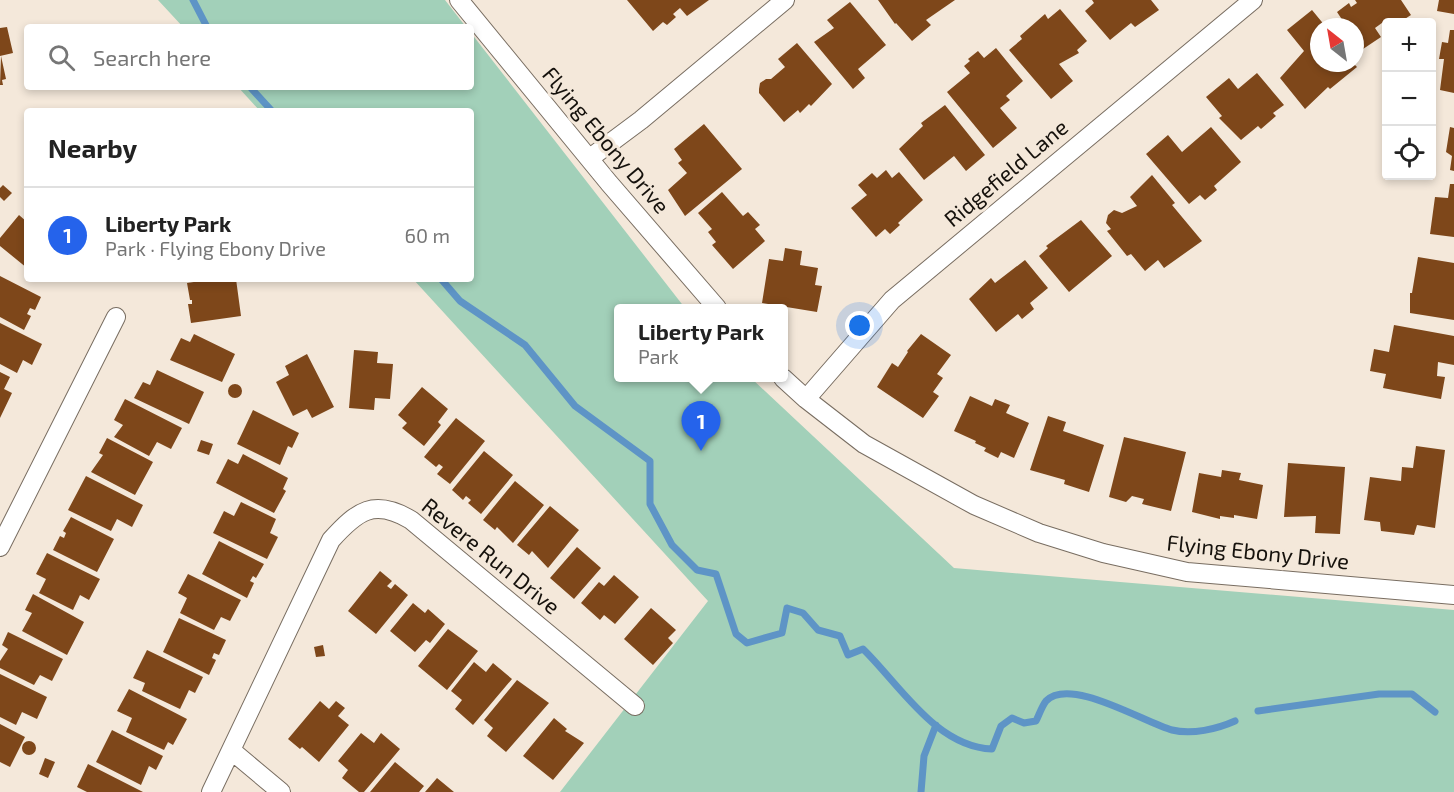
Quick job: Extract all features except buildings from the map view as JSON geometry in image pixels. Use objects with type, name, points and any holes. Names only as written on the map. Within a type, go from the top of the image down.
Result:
[{"type":"street","name":"Flying Ebony Drive","points":[[459,0],[713,304]]},
{"type":"street","points":[[590,158],[641,120],[785,0]]},
{"type":"street","name":"Ridgefield Lane","points":[[806,399],[892,300],[1252,0]]},
{"type":"street","points":[[0,547],[116,317]]},
{"type":"street","name":"Flying Ebony Drive","points":[[787,382],[864,444],[924,480],[1039,533],[1103,553],[1187,572],[1454,595]]},
{"type":"street","name":"Revere Run Drive","points":[[211,792],[331,540],[348,521],[366,510],[396,511],[411,520],[635,706]]},
{"type":"street","points":[[232,751],[281,792]]},
{"type":"green space","points":[[158,0],[445,0],[464,24],[180,24]]},
{"type":"green space","points":[[474,37],[682,304],[614,304],[614,382],[755,382],[954,568],[1454,610],[1454,792],[560,792],[708,601],[416,282],[474,282],[474,108],[257,108],[241,90],[474,90]]},
{"type":"waterway","points":[[193,0],[205,24]]},
{"type":"waterway","points":[[253,90],[269,108]]},
{"type":"waterway","points":[[444,282],[460,301],[525,345],[575,406],[650,461],[650,504],[672,545],[697,570],[716,574],[736,634],[747,643],[782,633],[787,608],[803,613],[818,630],[840,636],[848,655],[863,649],[920,712],[953,738],[972,746],[992,749],[1001,726],[1012,718],[1024,723],[1036,721],[1046,701],[1057,695],[1072,694],[1089,697],[1172,730],[1188,732],[1204,730],[1235,721]]},
{"type":"waterway","points":[[1258,711],[1379,694],[1412,694],[1435,712]]},
{"type":"waterway","points":[[921,792],[924,756],[936,725]]},
{"type":"place","name":"Liberty Park","points":[[701,451]]}]
